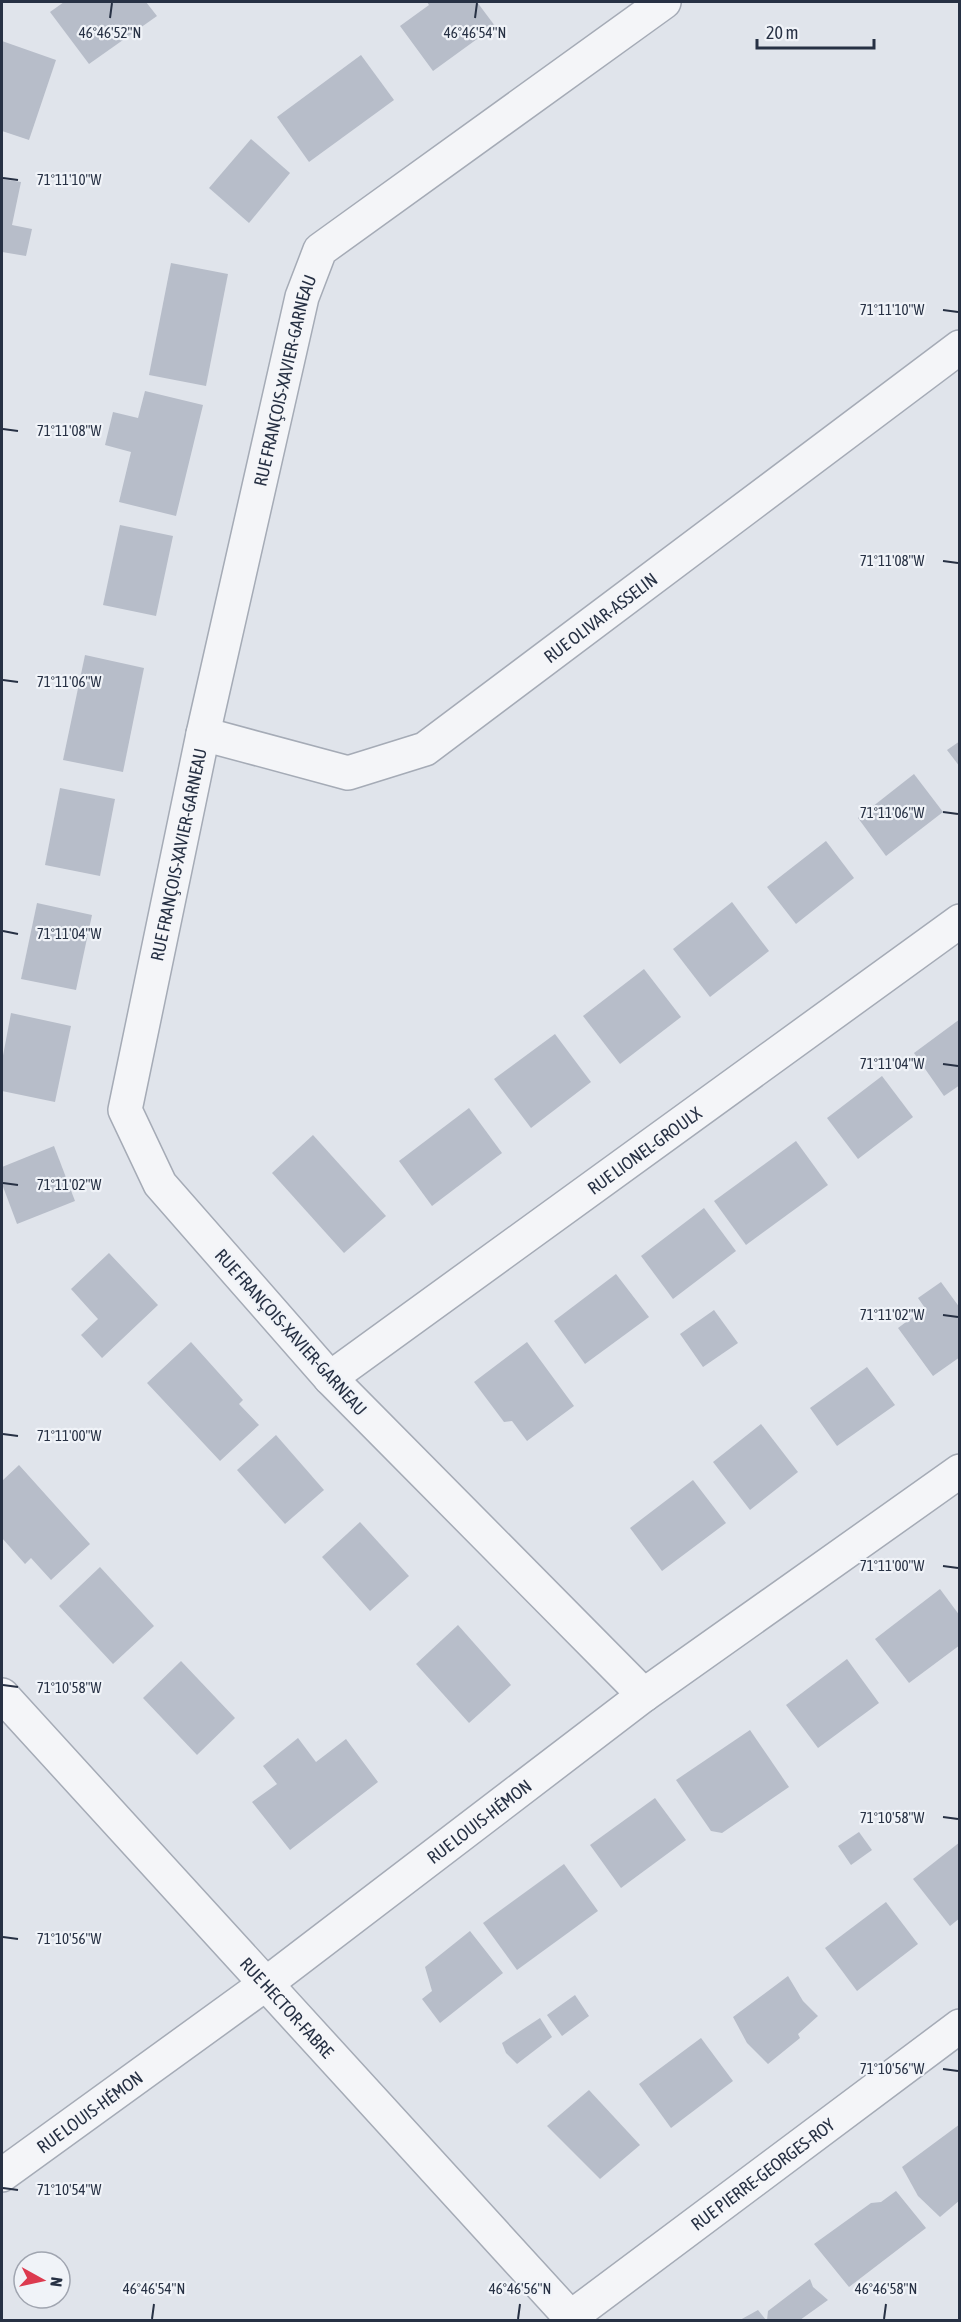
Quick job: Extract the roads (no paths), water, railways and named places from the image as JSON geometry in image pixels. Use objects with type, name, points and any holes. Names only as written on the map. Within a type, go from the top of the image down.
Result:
[{"type":"street","name":"RUE FRANÇOIS-XAVIER-GARNEAU","points":[[644,1695],[330,1378],[160,1184],[125,1110],[203,734],[302,297],[320,250],[664,2]]},
{"type":"street","name":"RUE OLIVAR-ASSELIN","points":[[203,734],[348,773],[425,749],[960,347]]},
{"type":"street","name":"RUE LIONEL-GROULX","points":[[330,1378],[960,921]]},
{"type":"street","name":"RUE LOUIS-HÉMON","points":[[2,2175],[267,1983],[644,1695],[960,1471]]},
{"type":"street","name":"RUE HECTOR-FABRE","points":[[2,1695],[267,1983],[570,2320]]},
{"type":"street","name":"RUE PIERRE-GEORGES-ROY","points":[[570,2320],[960,2026]]}]
